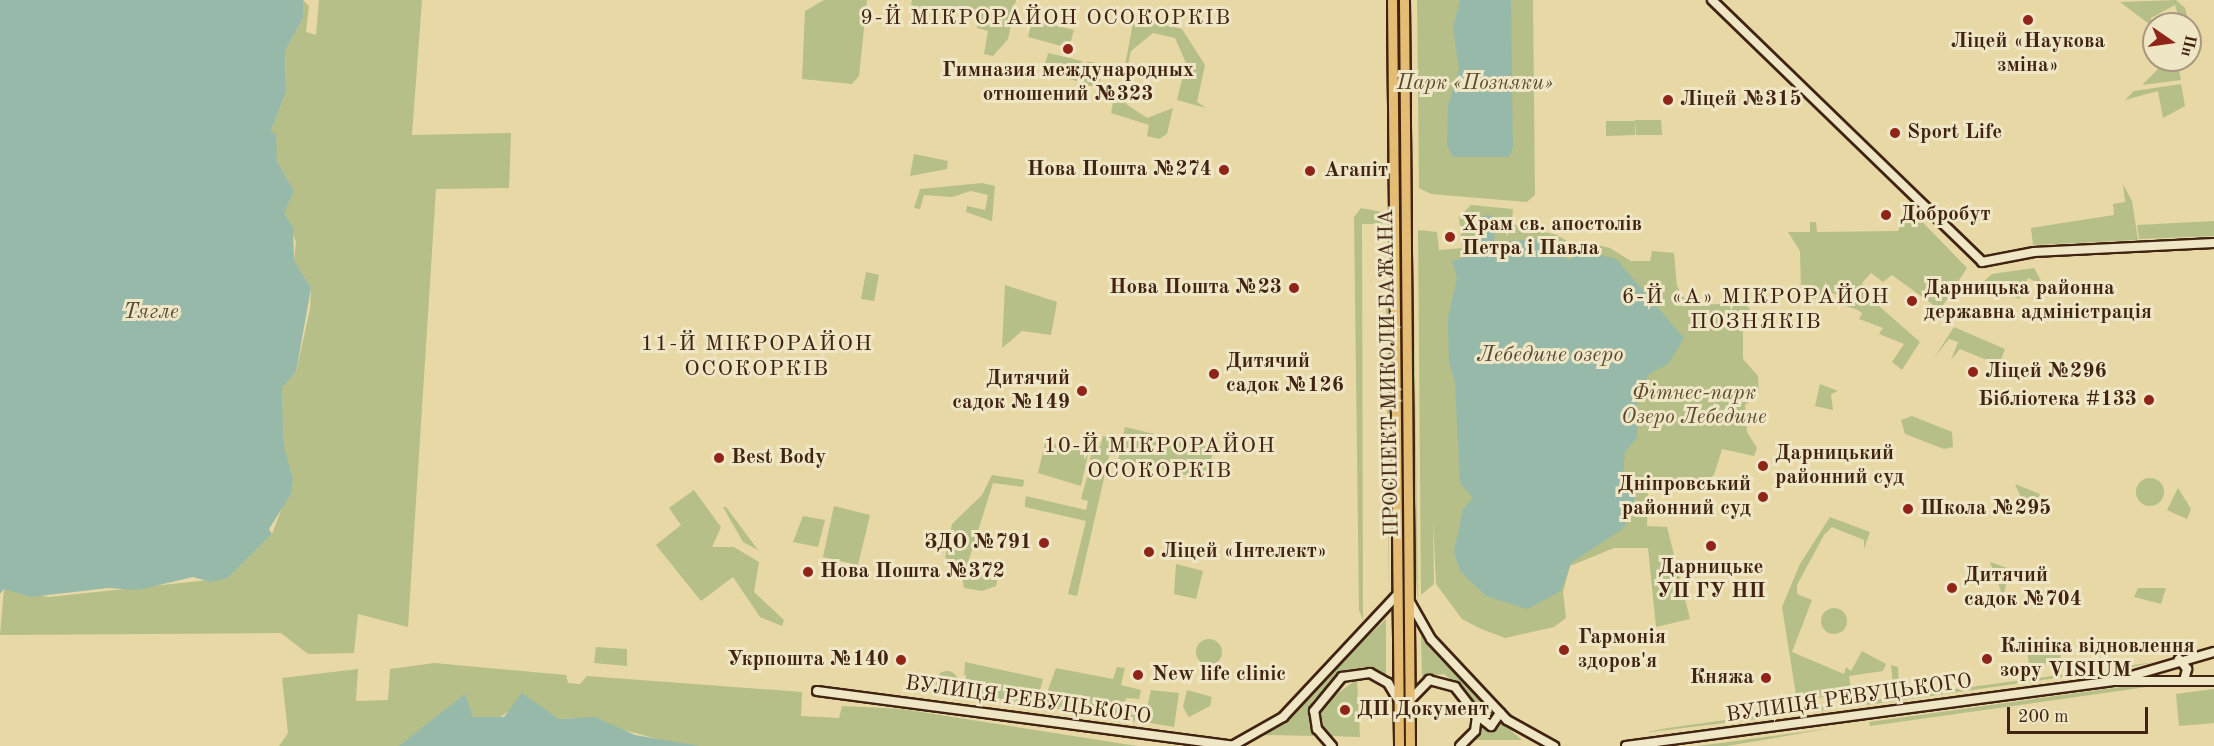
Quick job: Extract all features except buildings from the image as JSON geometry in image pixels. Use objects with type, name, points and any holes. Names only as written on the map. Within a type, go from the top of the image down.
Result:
[{"type":"highway","points":[[1386,0],[1392,15]]},
{"type":"highway","name":"ПРОСПЕКТ МИКОЛИ БАЖАНА","points":[[1392,0],[1399,746]]},
{"type":"highway","name":"ПРОСПЕКТ МИКОЛИ БАЖАНА","points":[[1406,0],[1404,13],[1410,746]]},
{"type":"street","points":[[1712,0],[1982,262],[2034,252],[2214,243]]},
{"type":"street","points":[[1233,746],[1283,717],[1388,611],[1398,594]]},
{"type":"street","points":[[1410,602],[1431,639],[1500,713],[1522,733],[1554,746]]},
{"type":"street","name":"ВУЛИЦЯ РЕВУЦЬКОГО","points":[[2112,681],[2179,659],[2214,652]]},
{"type":"street","points":[[2179,659],[2187,669],[2184,681]]},
{"type":"street","points":[[2142,671],[2144,681]]},
{"type":"street","points":[[1332,746],[1319,734],[1314,711],[1342,677],[1370,673],[1393,687],[1398,702]]},
{"type":"street","points":[[1410,702],[1423,683],[1442,680],[1455,687],[1477,715],[1491,726],[1500,713]]},
{"type":"street","name":"ВУЛИЦЯ РЕВУЦЬКОГО","points":[[1626,746],[2112,681],[2214,681]]},
{"type":"street","name":"ВУЛИЦЯ РЕВУЦЬКОГО","points":[[817,691],[1233,746]]},
{"type":"street","points":[[1460,746],[1475,731],[1477,715]]},
{"type":"green space","points":[[303,0],[309,6],[306,32],[316,35],[319,0],[422,0],[412,135],[511,133],[509,188],[436,189],[408,627],[358,614],[354,653],[308,654],[281,633],[0,635],[4,589],[49,597],[228,578],[272,534],[293,479],[284,447],[282,388],[296,372],[310,309],[311,288],[294,260],[296,242],[284,212],[294,191],[277,161],[271,131],[286,92],[285,51],[303,18]]},
{"type":"green space","points":[[824,0],[867,0],[859,76],[852,84],[802,79],[805,11]]},
{"type":"green space","points":[[912,0],[1016,0],[1008,39],[993,56],[984,54],[988,31],[977,28],[980,12],[945,6],[938,12],[911,5]]},
{"type":"green space","name":"Парк «Позняки»","points":[[1417,0],[1533,0],[1535,195],[1527,202],[1431,194],[1419,188]]},
{"type":"green space","points":[[2176,0],[2186,12],[2177,12],[2175,5],[2162,12],[2142,12],[2142,19],[2120,2]]},
{"type":"green space","points":[[1144,9],[1142,19],[1182,29],[1205,65],[1197,102],[1206,108],[1177,100],[1186,63],[1175,38],[1153,33],[1131,51],[1123,87],[1126,104],[1147,118],[1173,108],[1167,134],[1159,139],[1147,136],[1149,125],[1111,113],[1114,98],[1119,99],[1134,17]]},
{"type":"green space","points":[[1032,20],[1074,30],[1069,48],[1028,37]]},
{"type":"green space","points":[[1048,53],[1082,61],[1077,81],[1043,73]]},
{"type":"green space","points":[[1090,62],[1095,63],[1101,69],[1101,79],[1095,85],[1090,86],[1085,85],[1079,79],[1078,74],[1079,69],[1085,63]]},
{"type":"green space","points":[[2155,72],[2179,72],[2181,80],[2142,85]]},
{"type":"green space","points":[[2181,84],[2185,106],[2163,118],[2158,91],[2125,100],[2134,91]]},
{"type":"green space","points":[[1635,120],[1661,120],[1662,135],[1636,135]]},
{"type":"green space","points":[[1606,121],[1635,121],[1635,135],[1606,136]]},
{"type":"green space","points":[[914,154],[948,161],[947,169],[910,176]]},
{"type":"green space","points":[[982,183],[995,186],[992,221],[966,212],[967,206],[985,210],[988,195],[971,191],[952,197],[924,195],[920,209],[914,208],[920,189]]},
{"type":"green space","points":[[2123,184],[2132,201],[2138,240],[2033,245],[2031,228],[2114,215],[2113,204],[2125,202]]},
{"type":"green space","name":"Фітнес-парк Озеро Лебедине","points":[[1471,205],[1513,209],[1512,224],[1557,235],[1575,246],[1588,243],[1610,248],[1631,261],[1650,261],[1652,251],[1674,253],[1677,286],[1684,298],[1695,305],[1744,303],[1750,309],[1743,321],[1743,359],[1758,376],[1759,395],[1745,405],[1747,432],[1757,448],[1754,456],[1722,449],[1714,475],[1701,485],[1648,486],[1647,526],[1667,527],[1690,619],[1656,627],[1648,548],[1614,548],[1570,566],[1563,592],[1566,618],[1554,627],[1505,638],[1479,628],[1462,619],[1436,584],[1433,519],[1434,584],[1421,595],[1418,230],[1437,232],[1439,250],[1462,248],[1459,217]]},
{"type":"green space","points":[[1908,207],[1967,268],[1940,310],[1892,275],[1883,282],[1871,273],[1862,283],[1872,300],[1920,342],[1902,370],[1892,362],[1904,344],[1879,334],[1883,328],[1859,319],[1862,313],[1839,304],[1842,298],[1837,295],[1826,290],[1811,302],[1801,291],[1800,251],[1788,232],[1810,232],[1810,222],[1816,222],[1817,232],[1898,231]]},
{"type":"green space","points":[[1361,208],[1382,212],[1382,224],[1362,224],[1363,620],[1359,610],[1354,217]]},
{"type":"green space","points":[[2214,221],[2214,236],[2139,239],[2137,225]]},
{"type":"green space","points":[[2034,268],[2044,286],[2028,278],[2019,299],[1981,284],[1992,274]]},
{"type":"green space","points":[[866,272],[879,275],[874,301],[861,299]]},
{"type":"green space","points":[[1005,285],[1057,302],[1051,335],[1022,331],[1002,348]]},
{"type":"green space","points":[[1414,295],[1418,608],[1414,549]]},
{"type":"green space","points":[[1386,301],[1389,306],[1389,600]]},
{"type":"green space","points":[[1954,327],[2005,349],[1999,365],[1960,349],[1951,360],[1958,342],[1949,339],[1934,358]]},
{"type":"green space","points":[[1820,384],[1838,391],[1831,394],[1833,410],[1815,406]]},
{"type":"green space","points":[[1912,416],[1952,432],[1953,447],[1944,449],[1905,434],[1901,420]]},
{"type":"green space","points":[[1125,427],[1214,448],[1206,480],[1118,459]]},
{"type":"green space","points":[[1103,436],[1113,439],[1077,596],[1068,594],[1086,521],[1025,507],[1025,502],[1026,496],[1086,510],[1088,501],[1081,499],[1087,477],[1101,480],[1104,468],[1089,464],[1093,445],[1100,447]]},
{"type":"green space","points":[[1045,443],[1089,450],[1081,486],[1038,473]]},
{"type":"green space","points":[[992,475],[1024,480],[1023,487],[993,483],[966,569],[992,579],[994,572],[999,573],[996,586],[982,591],[964,588],[959,562],[945,558],[952,524],[982,495]]},
{"type":"green space","points":[[2150,478],[2160,482],[2164,492],[2160,502],[2150,506],[2140,502],[2136,492],[2140,482]]},
{"type":"green space","points":[[2015,484],[2040,494],[2030,518]]},
{"type":"green space","points":[[2178,488],[2191,509],[2187,519],[2167,510]]},
{"type":"green space","points":[[694,490],[721,527],[712,547],[734,547],[759,562],[754,592],[784,620],[782,626],[760,617],[733,577],[701,601],[656,545],[681,525],[669,508]]},
{"type":"green space","points":[[834,506],[870,515],[858,565],[823,557]]},
{"type":"green space","points":[[723,507],[726,507],[758,550],[743,542]]},
{"type":"green space","points":[[803,516],[825,520],[818,547],[793,542]]},
{"type":"green space","points":[[1830,517],[1870,532],[1864,549],[1864,540],[1832,527],[1824,535],[1797,585],[1797,594],[1812,600],[1792,652],[1844,674],[1846,667],[1851,671],[1862,651],[1886,664],[1883,671],[1849,676],[1851,690],[1893,684],[1891,665],[1898,667],[1899,686],[1797,701],[1782,607],[1800,564]]},
{"type":"green space","points":[[1990,562],[2010,569],[2003,597]]},
{"type":"green space","points":[[1176,564],[1203,571],[1196,599],[1174,594]]},
{"type":"green space","points":[[2138,588],[2166,588],[2161,604],[2134,597]]},
{"type":"green space","points":[[1834,608],[1843,612],[1847,621],[1843,630],[1834,634],[1825,630],[1821,621],[1825,612]]},
{"type":"green space","points":[[1386,619],[1386,676],[1365,667],[1344,671],[1313,700],[1309,716],[1314,736],[1264,735]]},
{"type":"green space","points":[[1421,635],[1497,718],[1522,740],[1475,740],[1482,719],[1469,694],[1444,674],[1422,677]]},
{"type":"green space","points":[[1209,639],[1218,643],[1222,652],[1218,661],[1209,665],[1200,661],[1196,652],[1200,643]]},
{"type":"green space","points":[[2026,643],[2061,653],[2060,661],[2035,667],[2029,664]]},
{"type":"green space","points":[[596,647],[627,649],[627,666],[594,663]]},
{"type":"green space","points":[[965,662],[1043,679],[1036,706],[963,693]]},
{"type":"green space","points":[[2155,662],[2127,668],[1867,705],[1867,701]]},
{"type":"green space","points":[[434,663],[566,675],[568,683],[580,684],[587,676],[802,692],[801,716],[839,718],[842,706],[902,709],[1137,746],[684,746],[578,718],[559,719],[544,709],[510,710],[495,721],[473,717],[470,709],[410,746],[279,746],[288,733],[282,678],[358,669],[356,701],[388,700],[390,669]]},
{"type":"green space","points":[[1117,667],[1125,668],[1121,685],[1141,690],[1139,699],[1126,698],[1125,707],[1137,708],[1134,722],[1042,706],[1056,668],[1113,679]]},
{"type":"green space","points":[[947,671],[955,674],[958,682],[955,690],[947,693],[939,690],[936,682],[939,674]]},
{"type":"green space","points":[[1357,679],[1360,737],[1330,736],[1320,720],[1322,705]]},
{"type":"green space","points":[[2168,684],[1870,726],[1869,722],[2135,685]]},
{"type":"green space","points":[[2214,689],[2214,723],[2179,726],[2176,694]]},
{"type":"green space","points":[[1151,690],[1179,693],[1174,727],[1144,722]]},
{"type":"green space","points":[[1187,690],[1212,697],[1210,706],[1189,717],[1183,707]]},
{"type":"green space","points":[[1835,705],[1836,709],[1643,733],[1668,728]]},
{"type":"green space","points":[[1832,728],[1727,746],[1696,746],[1721,743]]},
{"type":"water","name":"Тягле","points":[[0,0],[303,0],[303,18],[285,51],[286,92],[271,131],[276,135],[277,161],[294,191],[284,213],[293,228],[294,260],[311,288],[296,372],[282,388],[284,446],[293,479],[291,494],[269,529],[272,534],[228,578],[210,582],[193,577],[138,590],[108,588],[31,597],[4,589],[0,594]]},
{"type":"water","points":[[1460,0],[1511,0],[1513,148],[1509,157],[1453,157],[1447,145],[1448,105],[1459,69],[1453,29]]},
{"type":"water","name":"Лебедине озеро","points":[[1489,215],[1496,219],[1494,242],[1541,239],[1552,242],[1568,260],[1586,251],[1616,259],[1684,338],[1668,364],[1649,374],[1637,403],[1637,438],[1625,452],[1623,476],[1635,497],[1624,528],[1571,563],[1561,591],[1527,609],[1486,596],[1460,571],[1454,552],[1463,509],[1473,498],[1460,483],[1455,382],[1449,362],[1448,318],[1457,278],[1452,261],[1473,255],[1482,216]]},
{"type":"water","points":[[522,693],[559,719],[595,717],[635,735],[700,746],[399,746],[465,694],[473,717],[504,717]]},
{"type":"place","name":"Ліцей «Наукова зміна»","points":[[2028,20]]},
{"type":"place","name":"Гимназия международных отношений №323","points":[[1068,49]]},
{"type":"place","name":"Ліцей №315","points":[[1668,100]]},
{"type":"place","name":"Sport Life","points":[[1895,133]]},
{"type":"place","name":"Нова Пошта №274","points":[[1224,170]]},
{"type":"place","name":"Агапіт","points":[[1310,171]]},
{"type":"place","name":"Добробут","points":[[1886,215]]},
{"type":"place","name":"Храм св. апостолів Петра і Павла","points":[[1450,237]]},
{"type":"place","name":"Нова Пошта №23","points":[[1294,288]]},
{"type":"place","name":"Дарницька районна державна адміністрація","points":[[1912,301]]},
{"type":"place","name":"Ліцей №296","points":[[1973,372]]},
{"type":"place","name":"Дитячий садок №126","points":[[1214,374]]},
{"type":"place","name":"Дитячий садок №149","points":[[1082,391]]},
{"type":"place","name":"Бібліотека #133","points":[[2149,400]]},
{"type":"place","name":"Best Body","points":[[719,458]]},
{"type":"place","name":"Дарницький районний суд","points":[[1763,466]]},
{"type":"place","name":"Дніпровський районний суд","points":[[1763,497]]},
{"type":"place","name":"Школа №295","points":[[1908,509]]},
{"type":"place","name":"ЗДО №791","points":[[1044,543]]},
{"type":"place","name":"Дарницьке УП ГУ НП","points":[[1711,546]]},
{"type":"place","name":"Ліцей «Інтелект»","points":[[1149,552]]},
{"type":"place","name":"Нова Пошта №372","points":[[808,572]]},
{"type":"place","name":"Дитячий садок №704","points":[[1952,588]]},
{"type":"place","name":"Гармонія здоров'я","points":[[1564,650]]},
{"type":"place","name":"Клініка відновлення зору VISIUM","points":[[1987,659]]},
{"type":"place","name":"Укрпошта №140","points":[[901,660]]},
{"type":"place","name":"New life clinic","points":[[1138,675]]},
{"type":"place","name":"Княжа","points":[[1766,678]]},
{"type":"place","name":"ДП Документ","points":[[1345,710]]},
{"type":"district","name":"9-Й МІКРОРАЙОН ОСОКОРКІВ","points":[[1046,19]]},
{"type":"district","name":"6-Й «А» МІКРОРАЙОН ПОЗНЯКІВ","points":[[1756,310]]},
{"type":"district","name":"11-Й МІКРОРАЙОН ОСОКОРКІВ","points":[[757,356]]},
{"type":"district","name":"10-Й МІКРОРАЙОН ОСОКОРКІВ","points":[[1160,458]]}]
